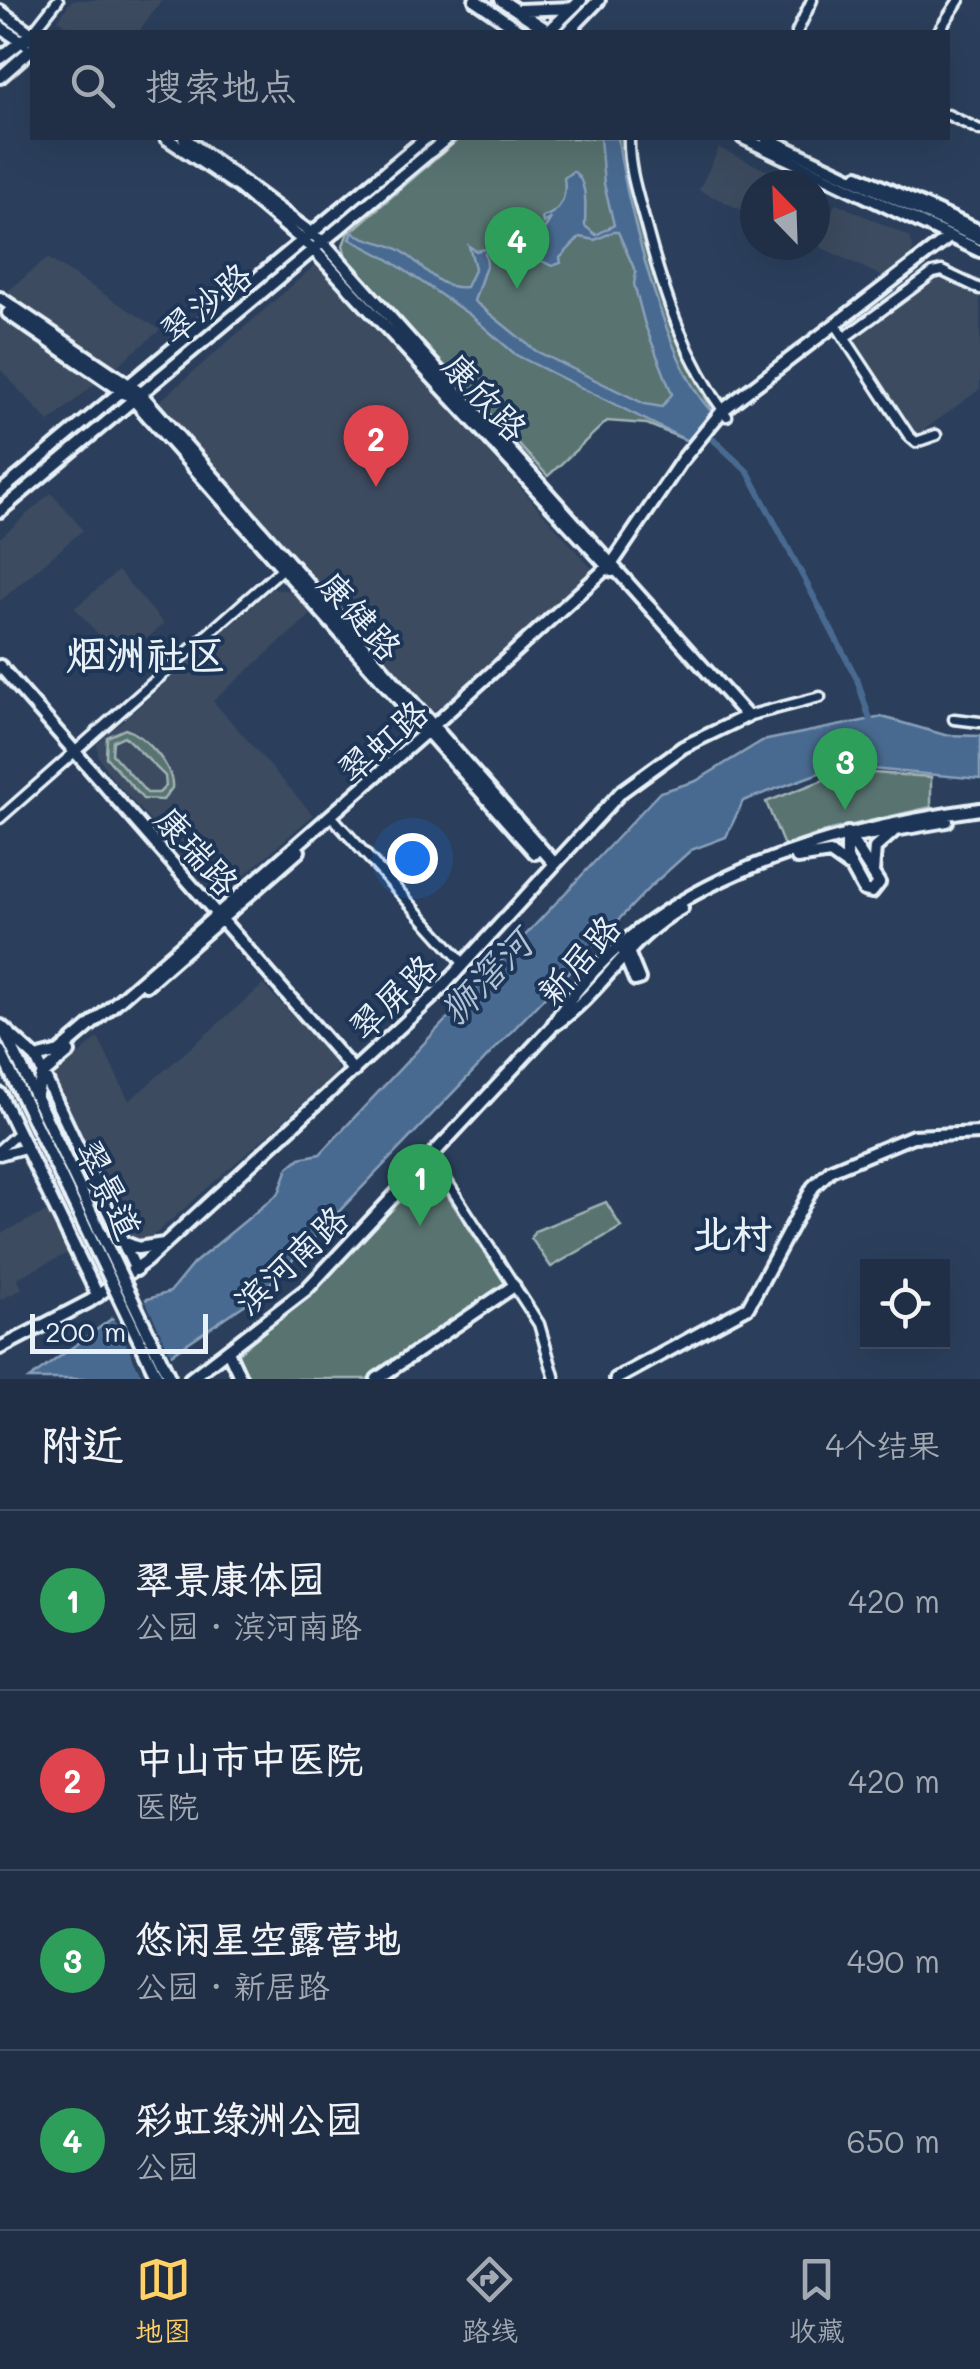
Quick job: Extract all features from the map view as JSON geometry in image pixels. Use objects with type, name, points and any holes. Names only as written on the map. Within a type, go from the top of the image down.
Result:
[{"type":"street","points":[[36,30],[58,0]]},
{"type":"street","points":[[475,0],[509,27]]},
{"type":"street","points":[[502,0],[546,30]]},
{"type":"street","points":[[570,30],[599,0]]},
{"type":"street","points":[[798,30],[812,0]]},
{"type":"street","points":[[939,30],[959,0]]},
{"type":"street","points":[[517,10],[576,4]]},
{"type":"street","points":[[551,30],[576,4]]},
{"type":"street","points":[[0,11],[30,34]]},
{"type":"street","points":[[582,30],[585,15]]},
{"type":"street","points":[[0,26],[30,47]]},
{"type":"street","points":[[0,58],[30,36]]},
{"type":"street","points":[[0,77],[30,50]]},
{"type":"street","points":[[950,117],[980,130]]},
{"type":"street","name":"康欣路","points":[[169,140],[239,187],[302,241],[318,246]]},
{"type":"street","name":"康欣路","points":[[187,140],[312,233],[318,246],[612,567],[743,717]]},
{"type":"street","name":"翠沙路","points":[[0,511],[302,241],[424,140]]},
{"type":"street","name":"翠沙路","points":[[0,492],[318,246],[445,140]]},
{"type":"street","points":[[629,140],[632,174],[668,307],[689,356],[723,416]]},
{"type":"street","points":[[747,140],[980,251]]},
{"type":"street","points":[[770,140],[828,170]]},
{"type":"street","points":[[830,170],[848,172],[980,231]]},
{"type":"street","points":[[830,171],[980,239]]},
{"type":"street","name":"翠虹路","points":[[36,1058],[58,1052],[334,820],[612,567],[695,447],[739,399],[948,238]]},
{"type":"street","points":[[844,338],[934,273],[942,271],[980,289]]},
{"type":"street","points":[[0,298],[42,334]]},
{"type":"street","points":[[862,306],[872,321]]},
{"type":"street","points":[[0,307],[42,334]]},
{"type":"street","points":[[836,326],[909,436],[916,442],[936,435]]},
{"type":"street","name":"康健路","points":[[42,334],[130,392],[552,866]]},
{"type":"street","points":[[0,818],[286,566]]},
{"type":"street","name":"康瑞路","points":[[0,666],[354,1071]]},
{"type":"street","name":"翠屏路","points":[[0,1348],[98,1296],[136,1270],[354,1071],[464,964],[636,780],[682,747],[743,717],[820,697]]},
{"type":"street","points":[[954,718],[980,722]]},
{"type":"street","name":"翠虹路","points":[[42,1075],[432,731]]},
{"type":"street","name":"新居路","points":[[624,950],[691,903],[847,837],[980,813]]},
{"type":"street","name":"新居路","points":[[551,1028],[573,1012],[656,916],[698,891],[847,837],[980,813]]},
{"type":"street","points":[[334,820],[464,964]]},
{"type":"street","points":[[872,871],[874,848],[899,829]]},
{"type":"street","points":[[847,837],[879,883],[872,892],[864,890],[856,875],[847,837]]},
{"type":"street","points":[[797,858],[830,853],[856,875]]},
{"type":"street","points":[[856,875],[862,870],[872,871]]},
{"type":"street","points":[[1,1025],[36,1058],[136,1270]]},
{"type":"street","name":"翠景道","points":[[1,1025],[36,1097],[54,1148],[170,1379]]},
{"type":"street","name":"滨河南路","points":[[190,1379],[286,1309],[551,1028]]},
{"type":"street","points":[[0,1051],[54,1148],[158,1379]]},
{"type":"street","points":[[36,1097],[42,1075]]},
{"type":"street","points":[[0,1094],[98,1296]]},
{"type":"street","points":[[0,1152],[18,1133]]},
{"type":"street","points":[[616,1379],[748,1306],[813,1188],[831,1170],[913,1136],[980,1133]]},
{"type":"street","points":[[0,1152],[25,1148]]},
{"type":"street","points":[[431,1157],[538,1324],[555,1379]]},
{"type":"street","points":[[123,1242],[138,1248],[165,1244]]},
{"type":"street","points":[[63,1315],[82,1297],[88,1277]]},
{"type":"street","points":[[377,1379],[514,1286]]},
{"type":"street","points":[[228,1351],[241,1379]]},
{"type":"street","name":"滨河南路","points":[[178,1379],[228,1351]]},
{"type":"shaded area","points":[[72,0],[162,0],[140,30],[72,30],[58,20]]},
{"type":"shaded area","points":[[600,140],[618,140],[629,201],[651,283],[680,361],[713,413],[688,441],[516,355],[470,315],[388,259],[350,239],[353,232],[392,246],[437,280],[455,287],[466,287],[475,268],[469,246],[476,251],[493,247],[485,253],[487,263],[474,301],[536,351],[645,404],[662,407],[672,394],[645,325],[634,284],[636,273],[618,232],[595,240],[580,237],[560,258],[561,263],[552,266],[538,259],[526,241],[510,236],[497,245],[510,229],[545,228],[551,218],[543,223],[542,217],[558,208],[564,178],[573,171],[584,189],[585,226],[596,235],[614,225],[604,184]]},
{"type":"shaded area","points":[[719,148],[766,170],[740,170],[740,209],[699,190]]},
{"type":"shaded area","points":[[836,203],[908,236],[913,246],[911,257],[884,277],[830,252],[830,216]]},
{"type":"shaded area","points":[[47,258],[160,330],[49,422],[0,369],[0,298]]},
{"type":"shaded area","points":[[320,261],[594,571],[432,713],[159,402]]},
{"type":"shaded area","points":[[940,262],[980,279],[980,389],[914,437],[840,334]]},
{"type":"shaded area","points":[[51,493],[83,530],[0,601],[0,538]]},
{"type":"shaded area","points":[[118,571],[164,624],[121,660],[75,608]]},
{"type":"shaded area","points":[[271,589],[293,591],[313,613],[213,701],[313,815],[226,891],[211,889],[112,778],[98,756],[97,744]]},
{"type":"shaded area","points":[[882,717],[945,735],[980,736],[980,779],[838,766],[743,801],[726,837],[691,850],[651,886],[259,1295],[134,1379],[29,1379],[132,1304],[170,1292],[193,1264],[279,1193],[288,1168],[300,1158],[320,1154],[660,792],[696,781],[762,741]]},
{"type":"shaded area","points":[[263,985],[337,1061],[335,1075],[152,1237],[134,1240],[125,1233],[50,1079],[98,1038],[129,1101]]},
{"type":"shaded area","points":[[50,1210],[70,1252],[17,1278],[22,1289],[0,1300],[0,1234]]},
{"type":"green space","points":[[458,140],[624,140],[667,318],[713,413],[688,441],[647,424],[607,421],[548,476],[347,261],[343,245],[347,235]]},
{"type":"green space","points":[[125,729],[157,753],[171,780],[172,788],[163,800],[143,799],[106,757],[107,737]],"holes":[[[124,736],[165,776],[166,786],[159,793],[147,793],[112,754],[113,741]]]},
{"type":"green space","points":[[873,773],[931,777],[931,807],[830,830],[784,846],[766,802],[826,779]]},
{"type":"green space","points":[[429,1168],[506,1285],[367,1379],[249,1379],[237,1354],[293,1308]]},
{"type":"green space","points":[[606,1202],[621,1227],[551,1267],[531,1238],[535,1231]]},
{"type":"pier","points":[[143,1296],[173,1359],[143,1379],[112,1314],[129,1300]]},
{"type":"waterway","points":[[700,427],[748,472],[857,679],[871,723]]},
{"type":"place","name":"彩虹绿洲公园","points":[[517,289]]},
{"type":"place","name":"中山市中医院","points":[[376,487]]},
{"type":"place","name":"悠闲星空露营地","points":[[845,810]]},
{"type":"place","name":"翠景康体园","points":[[420,1226]]},
{"type":"district","name":"烟洲社区","points":[[146,653]]},
{"type":"district","name":"北村","points":[[732,1232]]},
{"type":"water label","name":"狮滘河","points":[[485,976]]}]
